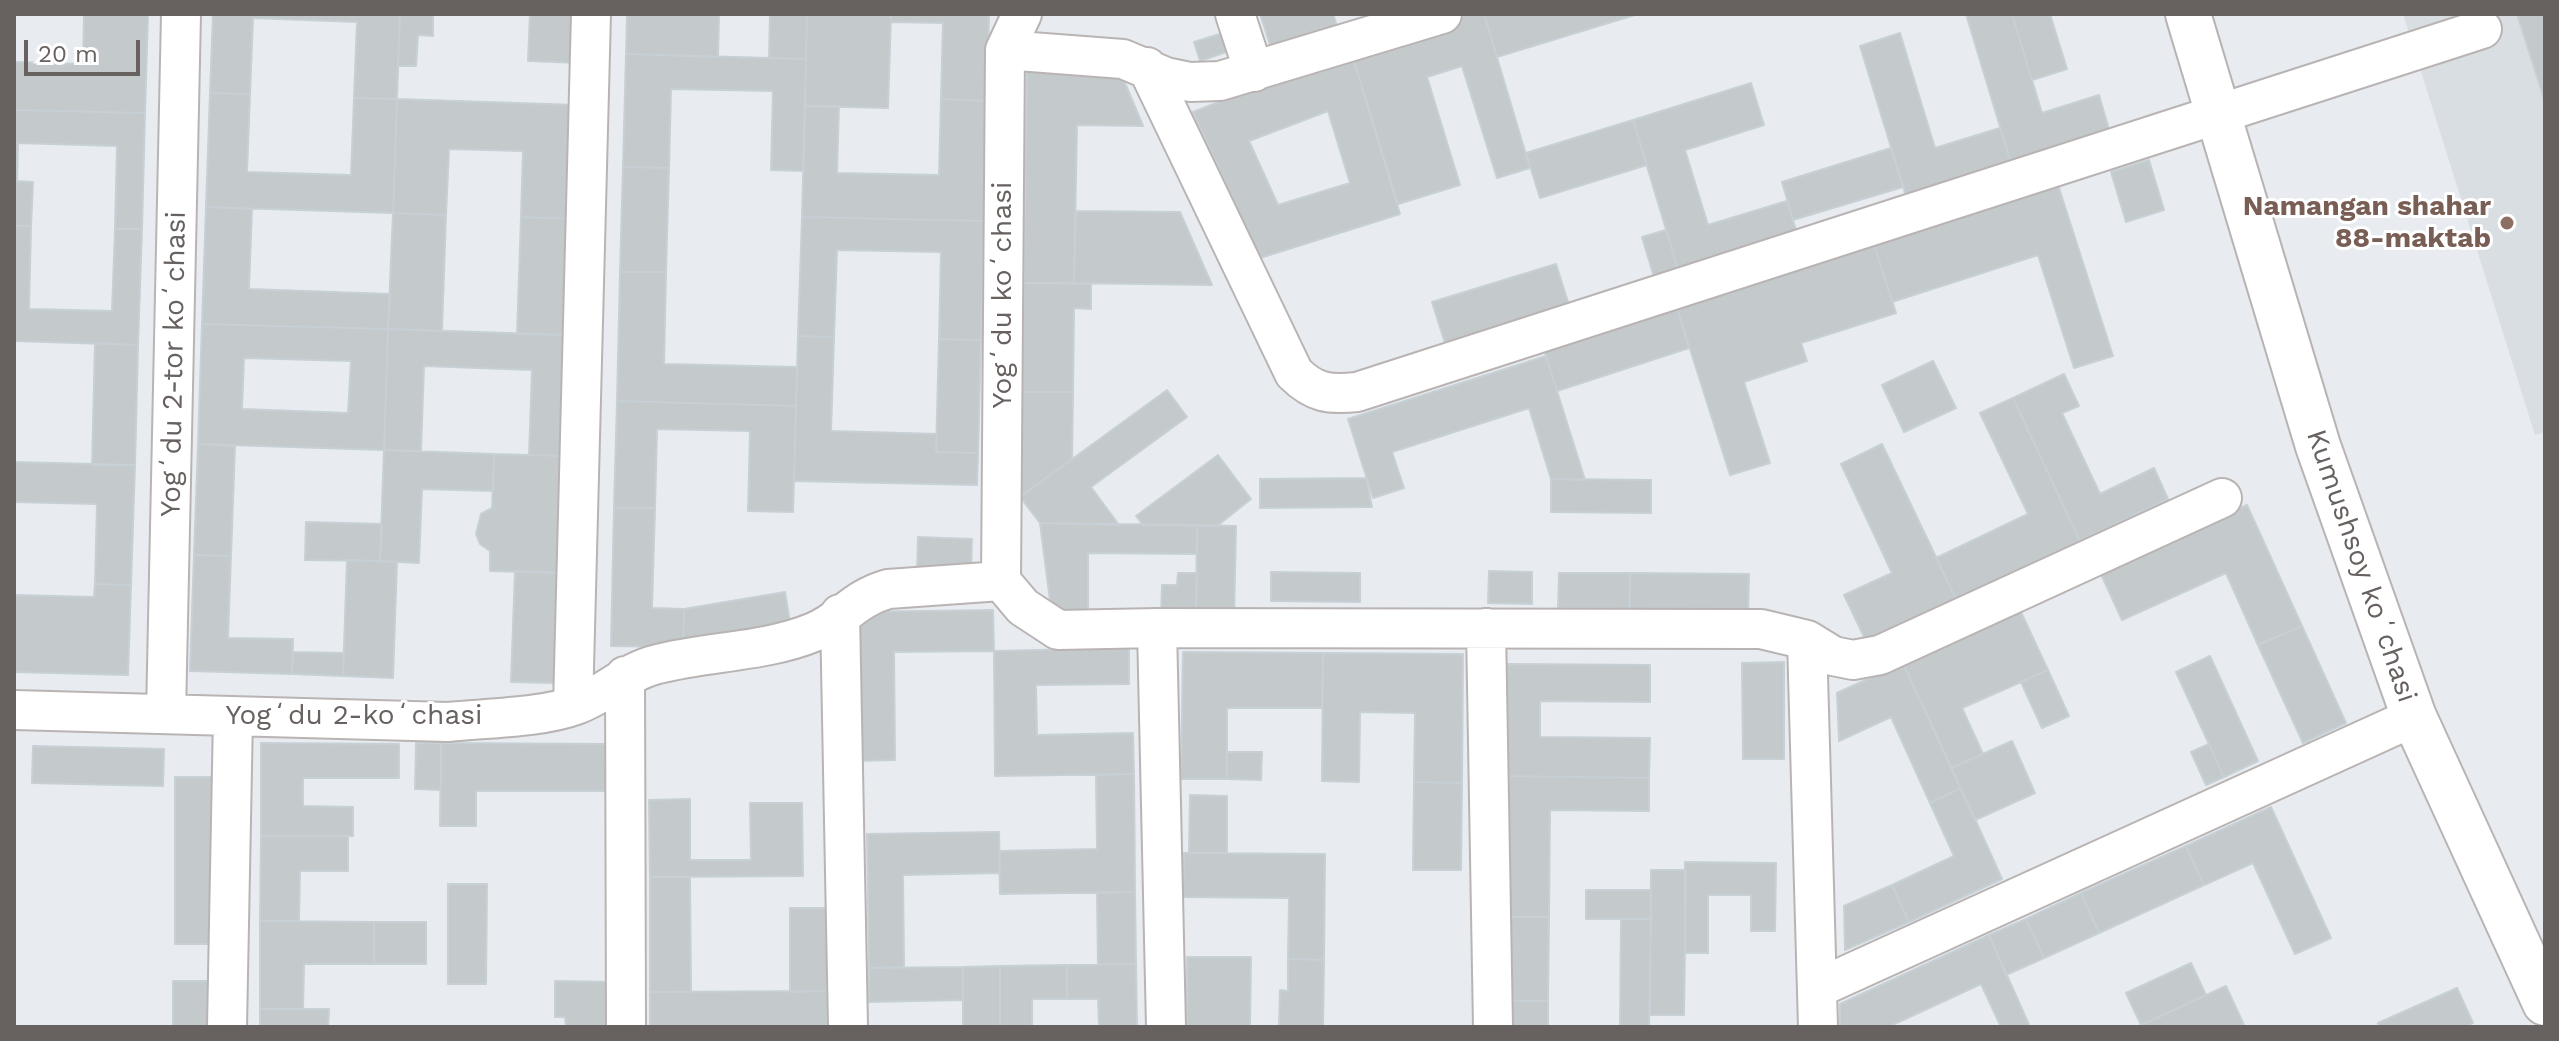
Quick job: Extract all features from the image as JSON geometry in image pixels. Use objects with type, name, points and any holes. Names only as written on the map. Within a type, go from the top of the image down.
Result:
[{"type":"street","name":"Yogʻdu 2-tor koʻchasi","points":[[166,714],[181,14]]},
{"type":"street","points":[[573,706],[591,14]]},
{"type":"street","name":"Yogʻdu koʻchasi","points":[[1001,581],[1005,50],[1022,14]]},
{"type":"street","points":[[1235,14],[1254,72]]},
{"type":"street","points":[[1005,50],[1123,59],[1166,77],[1190,82],[1220,81],[1442,14]]},
{"type":"street","name":"Kumushsoy koʻchasi","points":[[2188,14],[2318,446],[2414,717],[2545,1003]]},
{"type":"street","points":[[1147,67],[1294,373],[1308,387],[1329,395],[1357,392],[2482,29]]},
{"type":"street","points":[[1001,581],[1030,613],[1058,630],[1761,629],[1807,640],[1833,656],[1853,660],[1880,655],[2222,498]]},
{"type":"street","name":"Yogʻdu 2-koʻchasi","points":[[14,710],[448,722],[573,706],[599,695],[625,676],[656,664],[787,640],[814,632],[856,601],[888,589],[1001,581]]},
{"type":"street","points":[[840,614],[848,1027]]},
{"type":"street","points":[[1157,628],[1166,1027]]},
{"type":"street","points":[[1486,628],[1493,1027]]},
{"type":"street","points":[[1807,640],[1818,1027]]},
{"type":"street","points":[[625,676],[626,1027]]},
{"type":"street","points":[[227,1027],[233,716]]},
{"type":"street","points":[[1818,988],[2414,717]]},
{"type":"shaded area","name":"Namangan shahar 88-maktab","points":[[2403,14],[2545,14],[2545,432],[2535,435]]},
{"type":"building","points":[[84,14],[148,14],[145,113],[14,110],[14,62],[83,64]]},
{"type":"building","points":[[213,14],[400,14],[397,99],[354,98],[357,22],[253,18],[250,94],[210,93]]},
{"type":"building","points":[[400,14],[433,14],[433,36],[418,35],[416,66],[398,66]]},
{"type":"building","points":[[530,14],[581,14],[579,63],[528,61]]},
{"type":"building","points":[[627,14],[719,15],[718,57],[626,54]]},
{"type":"building","points":[[770,14],[807,14],[806,59],[769,58]]},
{"type":"building","points":[[807,14],[891,14],[888,108],[805,106]]},
{"type":"building","points":[[891,14],[989,14],[987,101],[941,99],[943,23],[891,22]]},
{"type":"building","points":[[1260,14],[1333,14],[1338,29],[1272,51]]},
{"type":"building","points":[[1470,14],[1484,14],[1530,168],[1497,178],[1462,66],[1427,77],[1460,185],[1398,204],[1351,51]]},
{"type":"building","points":[[1484,14],[1638,14],[1497,57]]},
{"type":"building","points":[[1966,14],[2012,14],[2042,113],[2099,95],[2110,133],[2011,163]]},
{"type":"building","points":[[2012,14],[2050,14],[2067,69],[2032,80]]},
{"type":"building","points":[[2517,14],[2545,14],[2545,102]]},
{"type":"building","points":[[1226,32],[1232,50],[1200,61],[1194,42]]},
{"type":"building","points":[[1900,33],[1935,148],[2000,128],[2011,163],[1906,196],[1860,46]]},
{"type":"building","points":[[1351,51],[1400,214],[1260,258],[1193,112]],"holes":[[[1328,111],[1350,183],[1278,205],[1249,141]]]},
{"type":"building","points":[[626,54],[806,59],[803,171],[771,170],[773,91],[671,89],[669,168],[623,167]]},
{"type":"building","points":[[1027,70],[1120,71],[1143,126],[1077,125],[1074,283],[1024,283]]},
{"type":"building","points":[[1751,83],[1764,125],[1685,150],[1708,225],[1787,201],[1797,233],[1678,269],[1633,120]]},
{"type":"building","points":[[210,93],[250,94],[247,172],[351,175],[354,98],[397,99],[393,213],[206,207]]},
{"type":"building","points":[[397,99],[577,105],[573,219],[521,217],[523,151],[449,149],[446,215],[393,213]]},
{"type":"building","points":[[941,99],[987,101],[984,221],[802,217],[805,106],[839,106],[837,173],[939,175]]},
{"type":"building","points":[[14,110],[145,113],[142,229],[115,229],[117,146],[18,143],[17,181],[33,182],[31,226],[14,226]]},
{"type":"building","points":[[1633,120],[1647,165],[1540,198],[1526,153]]},
{"type":"building","points":[[1891,148],[1903,187],[1793,220],[1782,182]]},
{"type":"building","points":[[2149,160],[2164,210],[2126,222],[2111,172]]},
{"type":"building","points":[[623,167],[669,168],[666,272],[620,272]]},
{"type":"building","points":[[2058,185],[2113,356],[2074,368],[2038,255],[1892,302],[1874,244]]},
{"type":"building","points":[[206,207],[252,209],[249,289],[390,294],[388,329],[202,324]]},
{"type":"building","points":[[1076,211],[1180,212],[1212,285],[1074,283]]},
{"type":"building","points":[[393,213],[446,215],[442,331],[388,329]]},
{"type":"building","points":[[521,217],[573,219],[569,335],[517,334]]},
{"type":"building","points":[[802,217],[984,221],[981,340],[939,339],[941,252],[837,250],[834,337],[798,336]]},
{"type":"building","points":[[14,226],[31,226],[29,309],[112,311],[115,229],[142,229],[138,345],[14,341]]},
{"type":"building","points":[[1666,230],[1678,269],[1654,277],[1642,237]]},
{"type":"building","points":[[1874,244],[1896,313],[1801,343],[1807,361],[1744,382],[1770,463],[1730,475],[1677,308]]},
{"type":"building","points":[[1556,264],[1569,305],[1445,343],[1432,302]]},
{"type":"building","points":[[620,272],[666,272],[664,364],[797,367],[796,406],[617,401]]},
{"type":"building","points":[[1024,283],[1091,284],[1091,309],[1074,308],[1073,392],[1022,392]]},
{"type":"building","points":[[1677,308],[1689,348],[1557,391],[1544,350]]},
{"type":"building","points":[[202,324],[388,329],[384,450],[198,444]],"holes":[[[244,358],[351,361],[348,413],[242,409]]]},
{"type":"building","points":[[388,329],[569,335],[565,456],[529,455],[532,370],[424,366],[421,451],[384,450]]},
{"type":"building","points":[[798,336],[834,337],[831,431],[937,434],[936,452],[978,453],[977,485],[794,481]]},
{"type":"building","points":[[939,339],[981,340],[978,453],[936,452]]},
{"type":"building","points":[[95,343],[138,345],[135,465],[92,465]]},
{"type":"building","points":[[1546,356],[1585,480],[1551,479],[1529,408],[1392,452],[1404,488],[1373,498],[1348,419]]},
{"type":"building","points":[[1933,361],[1956,408],[1904,432],[1882,385]]},
{"type":"building","points":[[2064,374],[2079,406],[2062,413],[2100,494],[2154,468],[2168,499],[2080,541],[2013,398]]},
{"type":"building","points":[[1167,390],[1187,417],[1091,487],[1119,525],[1040,523],[1020,497]]},
{"type":"building","points":[[1022,392],[1073,392],[1072,459],[1020,497]]},
{"type":"building","points":[[2013,398],[2080,541],[1956,599],[1936,558],[2028,514],[1980,413]]},
{"type":"building","points":[[617,401],[796,406],[793,512],[748,511],[750,431],[657,429],[655,508],[614,508]]},
{"type":"building","points":[[198,444],[235,446],[231,556],[194,555]]},
{"type":"building","points":[[1882,444],[1956,599],[1866,641],[1844,595],[1892,573],[1841,464]]},
{"type":"building","points":[[384,450],[494,454],[493,491],[422,489],[419,563],[380,561]]},
{"type":"building","points":[[494,454],[565,456],[561,573],[490,571],[490,551],[480,544],[476,534],[481,514],[492,508]]},
{"type":"building","points":[[1218,455],[1251,499],[1217,526],[1143,525],[1136,516]]},
{"type":"building","points":[[14,462],[135,465],[131,585],[95,584],[97,504],[14,502]]},
{"type":"building","points":[[1366,478],[1372,507],[1260,508],[1260,479]]},
{"type":"building","points":[[1551,479],[1651,480],[1651,513],[1551,512]]},
{"type":"building","points":[[2247,505],[2302,626],[2258,645],[2226,573],[2122,620],[2100,572]]},
{"type":"building","points":[[614,508],[655,508],[652,608],[684,609],[683,647],[611,646]]},
{"type":"building","points":[[306,522],[382,524],[380,561],[305,560]]},
{"type":"building","points":[[1040,523],[1197,525],[1197,554],[1088,553],[1088,617],[1052,616]]},
{"type":"building","points":[[1197,525],[1236,526],[1234,618],[1196,617]]},
{"type":"building","points":[[918,537],[972,539],[971,575],[917,574]]},
{"type":"building","points":[[194,555],[231,556],[228,638],[293,639],[292,674],[190,671]]},
{"type":"building","points":[[347,560],[397,562],[393,678],[343,676]]},
{"type":"building","points":[[515,571],[561,573],[557,683],[511,682]]},
{"type":"building","points":[[1489,571],[1532,572],[1532,604],[1488,603]]},
{"type":"building","points":[[1271,572],[1360,573],[1360,602],[1271,601]]},
{"type":"building","points":[[1178,573],[1197,573],[1196,617],[1161,617],[1162,585],[1177,585]]},
{"type":"building","points":[[1559,573],[1630,573],[1630,609],[1558,608]]},
{"type":"building","points":[[1630,573],[1749,574],[1748,616],[1629,614]]},
{"type":"building","points":[[95,584],[131,585],[128,675],[14,672],[14,595],[94,597]]},
{"type":"building","points":[[785,592],[791,629],[683,647],[684,609]]},
{"type":"building","points":[[993,610],[994,651],[894,652],[895,760],[854,761],[852,612]]},
{"type":"building","points":[[2020,610],[2048,670],[1962,708],[1983,754],[1951,768],[1903,663]]},
{"type":"building","points":[[2302,626],[2346,723],[2303,743],[2258,645]]},
{"type":"building","points":[[1129,648],[1129,684],[1036,685],[1037,735],[1133,733],[1134,774],[995,776],[994,651]]},
{"type":"building","points":[[293,652],[344,653],[343,676],[292,674]]},
{"type":"building","points":[[1183,652],[1323,653],[1322,708],[1227,708],[1227,779],[1181,779]]},
{"type":"building","points":[[1323,653],[1463,654],[1462,783],[1414,782],[1415,713],[1360,712],[1359,782],[1322,781]]},
{"type":"building","points":[[2210,656],[2258,761],[2224,777],[2176,672]]},
{"type":"building","points":[[1784,662],[1784,759],[1743,759],[1742,663]]},
{"type":"building","points":[[1903,663],[1961,788],[1930,803],[1891,717],[1839,741],[1837,693]]},
{"type":"building","points":[[1507,664],[1650,665],[1650,702],[1540,701],[1540,737],[1650,738],[1649,778],[1507,776]]},
{"type":"building","points":[[2048,670],[2069,716],[2042,728],[2021,682]]},
{"type":"building","points":[[2012,741],[2035,793],[1975,820],[1951,768]]},
{"type":"building","points":[[261,743],[399,744],[399,778],[303,778],[303,806],[353,807],[353,836],[261,836]]},
{"type":"building","points":[[416,743],[441,743],[441,790],[415,789]]},
{"type":"building","points":[[441,743],[609,744],[608,791],[476,791],[476,826],[440,826]]},
{"type":"building","points":[[2209,744],[2224,777],[2206,785],[2191,752]]},
{"type":"building","points":[[33,746],[164,749],[163,786],[32,783]]},
{"type":"building","points":[[1227,752],[1262,752],[1261,780],[1227,779]]},
{"type":"building","points":[[1134,774],[1135,892],[1000,894],[999,851],[1097,849],[1096,775]]},
{"type":"building","points":[[1507,776],[1649,778],[1649,811],[1550,810],[1549,917],[1508,917]]},
{"type":"building","points":[[175,777],[217,777],[216,944],[175,944]]},
{"type":"building","points":[[1414,782],[1462,783],[1461,870],[1413,870]]},
{"type":"building","points":[[1961,788],[2002,879],[1909,922],[1892,885],[1954,856],[1930,803]]},
{"type":"building","points":[[1190,795],[1227,796],[1227,853],[1189,853]]},
{"type":"building","points":[[690,799],[690,860],[751,860],[750,803],[802,803],[803,876],[650,877],[649,800]]},
{"type":"building","points":[[2271,807],[2331,938],[2295,954],[2253,863],[2204,885],[2186,846]]},
{"type":"building","points":[[999,832],[1000,873],[903,875],[904,967],[869,968],[867,834]]},
{"type":"building","points":[[261,836],[348,836],[348,871],[300,871],[299,921],[260,921]]},
{"type":"building","points":[[2186,846],[2204,885],[2099,933],[2081,893]]},
{"type":"building","points":[[1184,853],[1325,854],[1324,960],[1288,959],[1289,898],[1183,897]]},
{"type":"building","points":[[1685,862],[1776,863],[1775,931],[1751,931],[1751,895],[1708,895],[1708,953],[1685,953]]},
{"type":"building","points":[[1651,870],[1686,870],[1684,1015],[1650,1015]]},
{"type":"building","points":[[650,877],[690,877],[691,992],[650,992]]},
{"type":"building","points":[[448,884],[487,884],[486,984],[448,984]]},
{"type":"building","points":[[1892,885],[1909,922],[1845,950],[1844,906]]},
{"type":"building","points":[[1586,890],[1651,890],[1651,919],[1586,919]]},
{"type":"building","points":[[1135,892],[1136,964],[1098,964],[1097,893]]},
{"type":"building","points":[[2081,893],[2099,933],[2044,958],[2026,919]]},
{"type":"building","points":[[790,908],[827,908],[827,991],[790,992]]},
{"type":"building","points":[[1508,917],[1549,917],[1548,1001],[1509,1001]]},
{"type":"building","points":[[1621,919],[1651,919],[1649,1027],[1620,1027]]},
{"type":"building","points":[[2026,919],[2044,958],[2006,975],[1989,935]]},
{"type":"building","points":[[260,921],[374,922],[374,964],[304,964],[303,1009],[260,1009]]},
{"type":"building","points":[[374,922],[426,922],[426,964],[374,964]]},
{"type":"building","points":[[1989,935],[2030,1027],[2001,1027],[1981,984],[1888,1027],[1840,1027],[1840,1004]]},
{"type":"building","points":[[1187,957],[1251,957],[1250,1027],[1187,1027]]},
{"type":"building","points":[[1288,959],[1324,960],[1323,1027],[1279,1027],[1280,990],[1288,991]]},
{"type":"building","points":[[2191,963],[2206,995],[2141,1025],[2126,993]]},
{"type":"building","points":[[1136,964],[1137,1027],[1099,1027],[1098,999],[1067,999],[1067,965]]},
{"type":"building","points":[[1067,965],[1067,999],[1032,999],[1032,1027],[1000,1027],[1000,966]]},
{"type":"building","points":[[1000,966],[1000,1027],[963,1027],[963,967]]},
{"type":"building","points":[[963,967],[963,1000],[869,1002],[869,968]]},
{"type":"building","points":[[173,981],[216,981],[216,1027],[173,1027]]},
{"type":"building","points":[[555,981],[612,982],[611,1027],[566,1027],[565,1017],[555,1017]]},
{"type":"building","points":[[2226,986],[2244,1025],[2240,1027],[2137,1027]]},
{"type":"building","points":[[2457,988],[2473,1023],[2466,1027],[2380,1027],[2378,1023]]},
{"type":"building","points":[[827,991],[827,1027],[650,1027],[650,992]]},
{"type":"building","points":[[1509,1001],[1548,1001],[1548,1027],[1509,1027]]},
{"type":"building","points":[[260,1009],[329,1009],[328,1027],[260,1027]]},
{"type":"place","name":"Namangan shahar 88-maktab","points":[[2507,223]]}]
